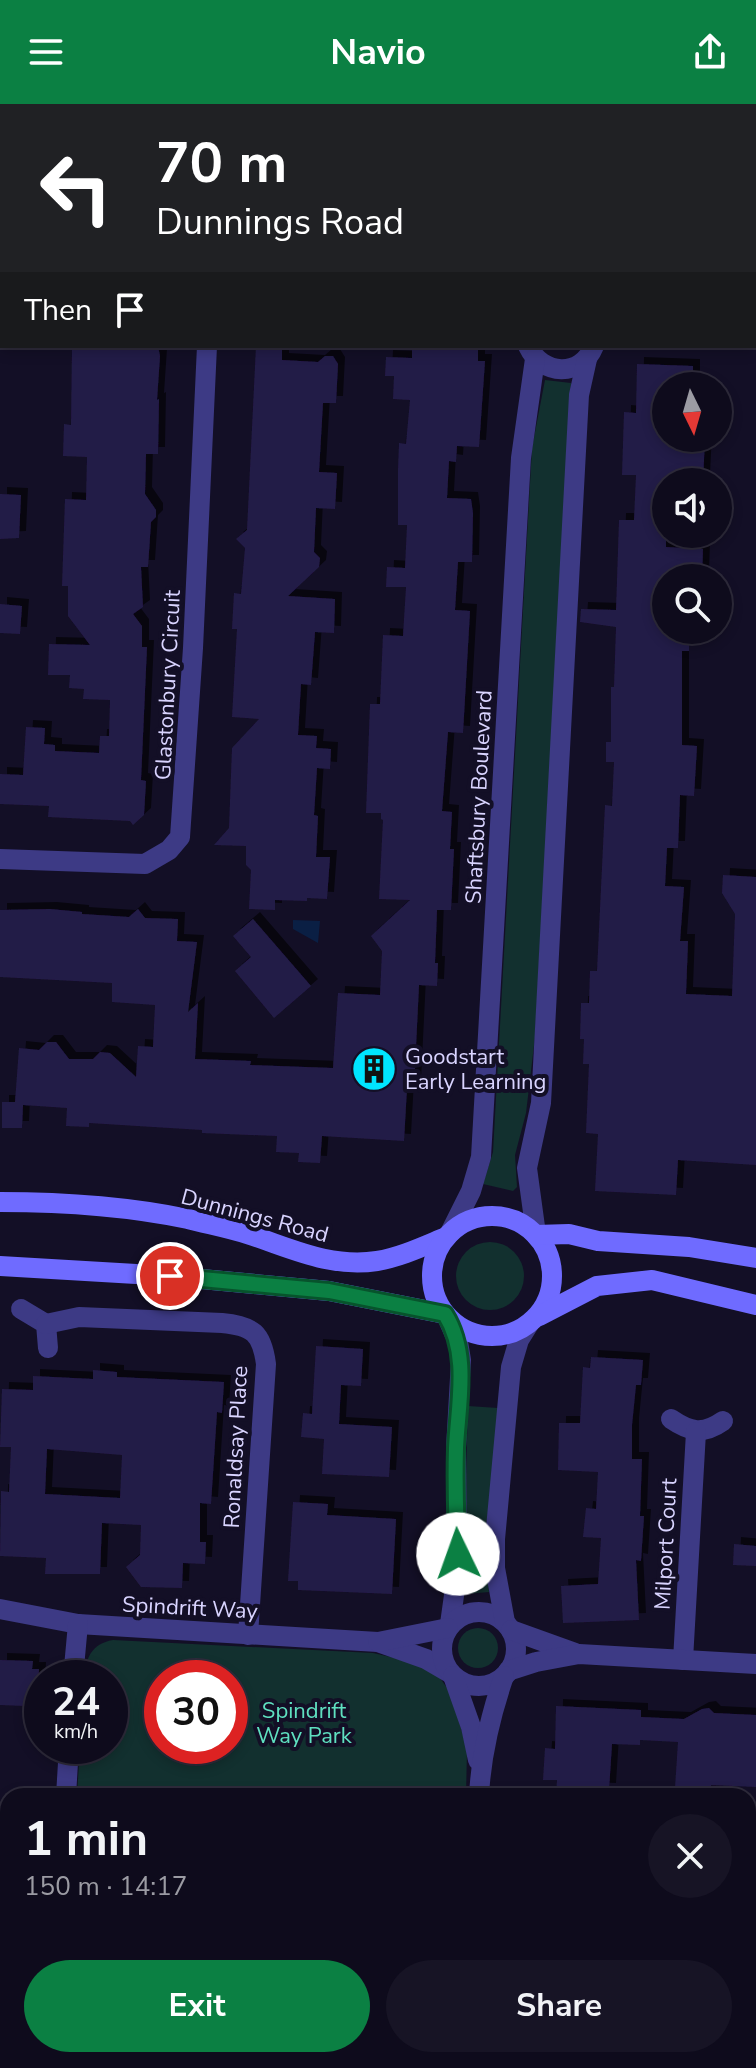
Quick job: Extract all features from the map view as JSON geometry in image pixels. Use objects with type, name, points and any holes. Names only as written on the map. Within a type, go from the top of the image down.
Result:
[{"type":"main road","name":"Dunnings Road","points":[[0,1202],[88,1204],[134,1210],[247,1234],[292,1251],[353,1263],[388,1258],[448,1235]]},
{"type":"main road","points":[[446,1316],[433,1290],[431,1273],[437,1251],[448,1235],[472,1219],[493,1216],[514,1220],[536,1235],[550,1258],[552,1279],[545,1304],[531,1322]]},
{"type":"main road","points":[[536,1235],[569,1234],[598,1241],[689,1247],[756,1258]]},
{"type":"main road","points":[[0,1266],[170,1276],[317,1290],[446,1316],[465,1330],[487,1336],[503,1335],[597,1286],[622,1281],[652,1280],[756,1305]]},
{"type":"street","name":"Glastonbury Circuit","points":[[0,859],[145,864],[169,850],[180,837],[193,663],[207,348]]},
{"type":"street","points":[[531,352],[544,366],[559,370],[574,367],[591,352]]},
{"type":"street","name":"Shaftsbury Boulevard","points":[[448,1235],[471,1191],[481,1157],[521,458],[531,352]]},
{"type":"street","points":[[536,1235],[527,1168],[541,1103],[579,395],[591,352]]},
{"type":"street","points":[[21,1309],[46,1324],[48,1348]]},
{"type":"street","points":[[446,1316],[458,1342],[461,1360],[456,1448],[457,1574],[449,1626],[443,1637],[442,1656],[452,1674],[471,1727],[480,1772]]},
{"type":"street","name":"Ronaldsay Place","points":[[46,1324],[79,1317],[222,1323],[243,1326],[261,1340],[266,1364],[248,1635]]},
{"type":"street","points":[[479,1788],[493,1712],[516,1655],[495,1568],[495,1539],[511,1367],[519,1340],[531,1322]]},
{"type":"street","points":[[671,1419],[696,1432],[723,1421]]},
{"type":"street","name":"Milport Court","points":[[683,1660],[696,1432]]},
{"type":"street","name":"Spindrift Way","points":[[0,1609],[78,1624],[378,1642],[426,1659],[452,1674]]},
{"type":"street","points":[[449,1626],[465,1614],[482,1611],[508,1626],[579,1654]]},
{"type":"street","points":[[75,1660],[78,1624]]},
{"type":"street","name":"Spindrift Way","points":[[378,1642],[449,1626]]},
{"type":"street","points":[[452,1674],[475,1686],[491,1684],[536,1662],[579,1654],[756,1664]]},
{"type":"street","points":[[66,1788],[68,1764]]},
{"type":"green space","points":[[545,380],[571,383],[535,1037],[526,1113],[515,1155],[517,1187],[513,1191],[483,1184],[493,1152],[532,448]]},
{"type":"green space","points":[[490,1242],[514,1252],[524,1276],[514,1300],[490,1310],[466,1300],[456,1276],[466,1252]]},
{"type":"green space","points":[[468,1406],[498,1408],[494,1474],[484,1538],[489,1592],[466,1594],[465,1508]]},
{"type":"green space","points":[[478,1628],[492,1634],[498,1648],[492,1662],[478,1668],[464,1662],[458,1648],[464,1634]]},
{"type":"green space","name":"Spindrift Way Park","points":[[113,1640],[373,1653],[417,1663],[440,1678],[452,1695],[467,1750],[466,1788],[77,1788],[79,1764],[128,1764],[128,1660],[88,1660],[95,1649]]},
{"type":"water","points":[[293,920],[320,921],[318,943],[293,929]]},
{"type":"building","points":[[72,348],[158,348],[158,454],[146,454],[145,494],[156,510],[156,517],[151,522],[148,567],[141,567],[143,607],[133,614],[142,626],[142,647],[147,647],[141,780],[146,781],[144,815],[133,825],[130,821],[48,817],[49,806],[0,804],[0,774],[23,775],[26,727],[45,728],[44,744],[55,745],[55,751],[99,753],[100,736],[109,736],[110,700],[83,699],[84,689],[69,688],[70,675],[48,675],[49,644],[90,645],[68,616],[68,586],[62,586],[65,499],[86,500],[87,457],[63,456],[64,424],[71,425]]},
{"type":"building","points":[[256,348],[282,348],[282,360],[318,362],[325,356],[333,356],[338,364],[336,403],[323,403],[319,472],[337,473],[335,509],[316,508],[314,552],[320,558],[319,567],[288,596],[335,599],[334,633],[315,632],[311,685],[301,684],[298,735],[317,736],[316,748],[331,749],[330,769],[317,768],[314,815],[318,816],[316,857],[330,857],[327,899],[275,900],[275,910],[249,909],[251,870],[246,865],[246,846],[214,845],[229,828],[232,748],[259,719],[232,717],[237,629],[232,629],[234,593],[241,594],[245,548],[236,539],[247,530]]},
{"type":"building","points":[[412,348],[478,348],[478,361],[485,361],[479,447],[457,446],[456,462],[449,461],[447,498],[471,499],[473,513],[472,562],[458,562],[455,610],[470,611],[463,733],[448,732],[442,811],[452,812],[451,910],[437,910],[437,986],[419,985],[414,1088],[407,1088],[404,1141],[322,1136],[320,1163],[298,1162],[299,1153],[276,1152],[277,1136],[89,1123],[89,1127],[66,1126],[67,1108],[23,1105],[22,1128],[2,1128],[2,1102],[15,1102],[19,1048],[39,1050],[47,1042],[56,1042],[69,1059],[93,1059],[100,1052],[110,1053],[136,1077],[138,1046],[153,1047],[155,1005],[112,1002],[112,983],[0,977],[0,910],[50,909],[129,917],[138,909],[145,918],[178,919],[177,941],[197,942],[188,1012],[198,1003],[195,1059],[251,1061],[250,1065],[333,1068],[338,993],[380,995],[382,951],[371,936],[410,900],[379,899],[383,820],[381,813],[366,813],[370,704],[380,704],[383,635],[403,636],[406,587],[386,587],[387,567],[405,568],[407,525],[398,525],[398,470],[399,443],[406,444],[410,400],[393,399],[394,376],[385,376],[386,357],[412,358]]},
{"type":"building","points":[[637,364],[693,366],[693,372],[652,372],[652,452],[704,452],[704,468],[652,468],[652,548],[703,549],[702,564],[652,564],[652,644],[689,644],[689,651],[682,651],[682,745],[697,746],[694,796],[680,795],[678,848],[667,848],[665,886],[684,887],[680,941],[688,941],[686,994],[732,996],[735,914],[722,893],[723,875],[756,877],[756,1165],[678,1160],[676,1195],[595,1191],[598,1134],[586,1133],[589,1064],[583,1064],[584,1039],[580,1039],[581,1003],[589,1003],[590,971],[597,971],[605,805],[612,806],[614,762],[606,762],[606,742],[611,742],[616,627],[580,622],[581,609],[616,610],[619,520],[634,520],[636,475],[622,475],[624,412],[636,413]]},
{"type":"building","points":[[0,494],[21,495],[19,538],[0,539]]},
{"type":"building","points":[[0,604],[22,606],[20,634],[0,633]]},
{"type":"building","points":[[253,919],[311,986],[274,1018],[235,971],[251,957],[233,936]]},
{"type":"building","points":[[316,1346],[363,1349],[361,1386],[341,1385],[339,1424],[392,1427],[389,1477],[322,1474],[324,1439],[301,1437],[303,1413],[312,1414]]},
{"type":"building","points":[[591,1357],[643,1360],[641,1385],[636,1385],[632,1425],[632,1459],[642,1459],[640,1516],[644,1516],[641,1561],[636,1560],[639,1620],[563,1623],[561,1586],[598,1584],[601,1538],[583,1537],[586,1508],[596,1509],[598,1472],[558,1470],[559,1423],[580,1423],[583,1367],[590,1368]]},
{"type":"building","points":[[93,1370],[117,1372],[117,1377],[224,1382],[222,1413],[217,1412],[211,1504],[200,1503],[200,1542],[206,1542],[205,1564],[183,1563],[182,1588],[141,1587],[126,1567],[140,1555],[141,1525],[102,1523],[100,1574],[45,1574],[46,1558],[0,1556],[1,1491],[9,1492],[11,1447],[0,1447],[2,1389],[33,1390],[33,1376],[93,1379]],"holes":[[[47,1449],[122,1455],[120,1498],[45,1494]]]},
{"type":"building","points":[[293,1502],[328,1504],[327,1515],[396,1519],[392,1594],[298,1590],[298,1581],[288,1581]]},
{"type":"building","points":[[734,1544],[756,1546],[756,1566],[733,1565]]},
{"type":"building","points":[[0,1660],[24,1661],[24,1706],[0,1705]]},
{"type":"building","points":[[556,1706],[641,1710],[641,1717],[684,1719],[709,1708],[714,1713],[756,1715],[756,1787],[711,1785],[711,1788],[675,1788],[678,1742],[640,1740],[640,1745],[612,1744],[609,1788],[556,1788],[557,1780],[543,1780],[545,1748],[555,1749]]},
{"type":"place","name":"Goodstart Early Learning","points":[[374,1069]]},
{"type":"route","points":[[170,1276],[329,1291],[445,1314],[458,1342],[461,1360],[456,1448],[458,1554]]}]
